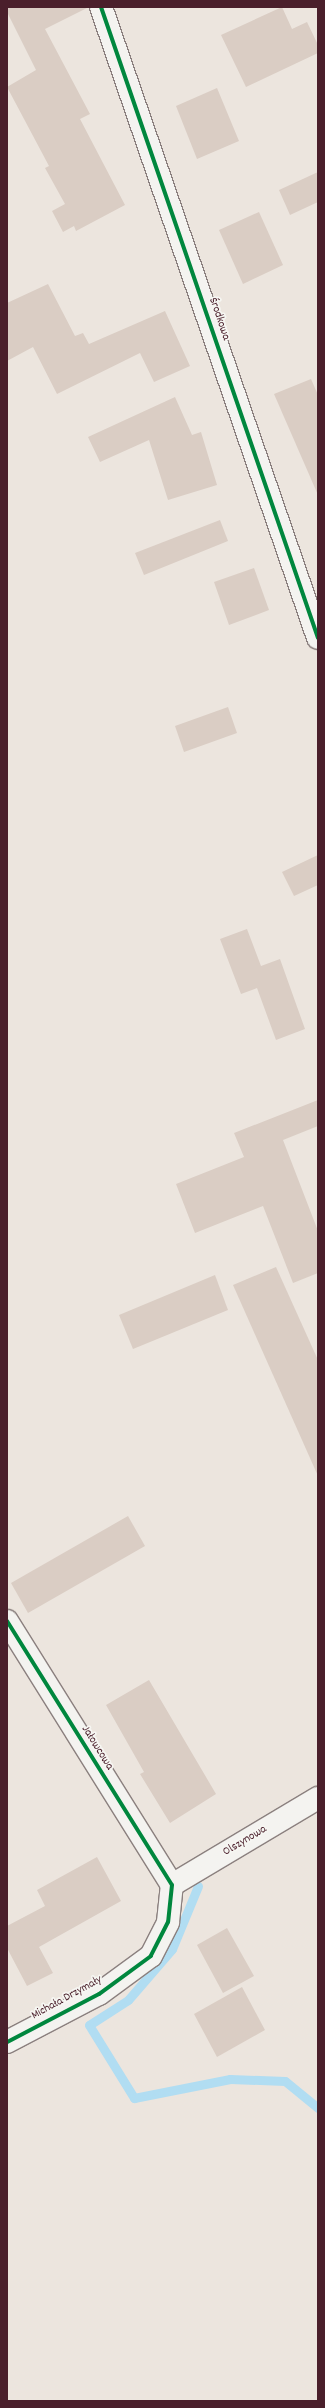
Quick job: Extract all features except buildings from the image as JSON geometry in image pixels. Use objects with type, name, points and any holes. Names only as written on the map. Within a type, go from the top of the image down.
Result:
[{"type":"street","name":"Środkowa","points":[[101,7],[318,638]]},
{"type":"street","name":"Jałowcowa","points":[[7,1621],[172,1885]]},
{"type":"street","name":"Olszynowa","points":[[172,1885],[318,1798]]},
{"type":"street","name":"Michała Drzymały","points":[[7,2042],[99,1994],[151,1956],[168,1922],[172,1885]]},
{"type":"waterway","points":[[198,1886],[172,1949],[128,2000],[89,2025],[134,2098],[230,2079],[285,2081],[318,2108]]},
{"type":"cycle path","points":[[101,7],[318,638]]},
{"type":"cycle path","points":[[7,1621],[172,1885],[168,1922],[151,1956],[99,1994],[7,2042]]}]
